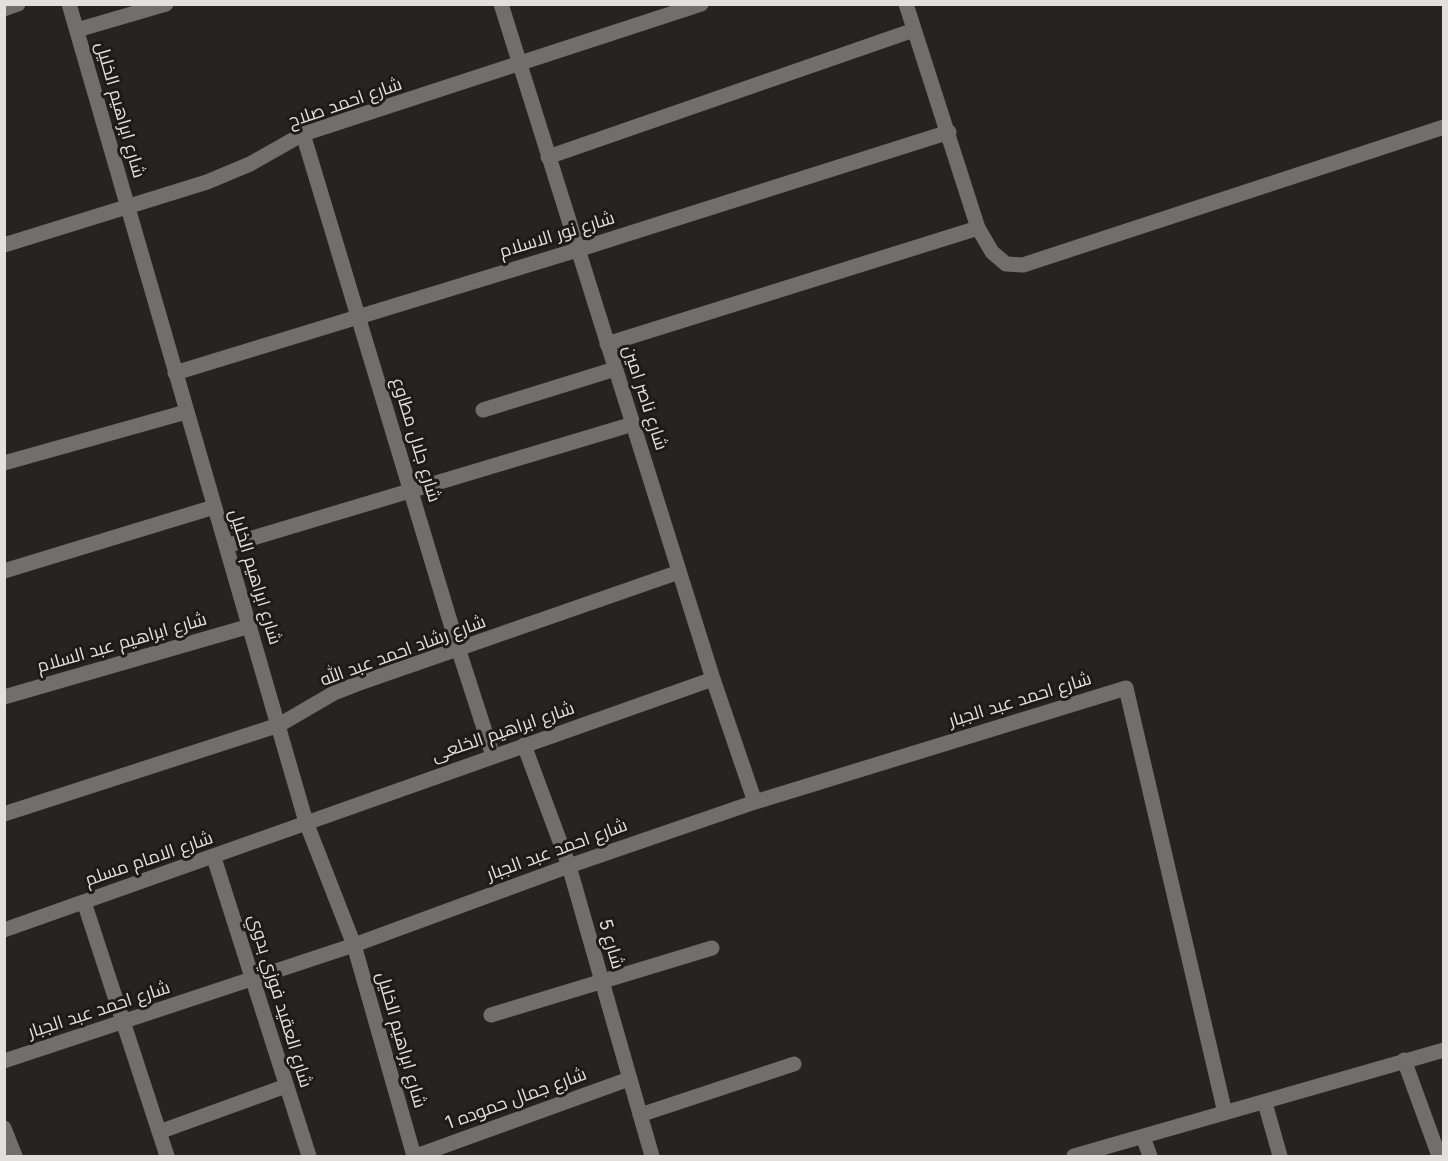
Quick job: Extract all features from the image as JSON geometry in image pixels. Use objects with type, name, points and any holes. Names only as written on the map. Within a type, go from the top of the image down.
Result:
[{"type":"street","points":[[4,9],[18,4]]},
{"type":"street","name":"شارع ابراهيم الخليل","points":[[69,4],[306,822],[354,945],[415,1156]]},
{"type":"street","points":[[76,30],[166,4]]},
{"type":"street","name":"شارع ناصر امين","points":[[501,4],[713,679],[755,802]]},
{"type":"street","name":"شارع احمد صلاح","points":[[4,245],[207,182],[250,164],[303,134],[701,4]]},
{"type":"street","points":[[906,4],[978,228],[998,260],[1006,264],[1023,265],[1443,127]]},
{"type":"street","points":[[548,157],[914,30]]},
{"type":"street","name":"شارع نور الاسلام","points":[[175,373],[577,250],[949,132]]},
{"type":"street","name":"شارع جلال مطاوع","points":[[303,134],[459,651],[494,756]]},
{"type":"street","points":[[607,344],[978,228]]},
{"type":"street","points":[[483,410],[615,369]]},
{"type":"street","points":[[4,463],[186,412]]},
{"type":"street","points":[[226,546],[633,424]]},
{"type":"street","points":[[4,571],[214,507]]},
{"type":"street","name":"شارع رشاد احمد عبد الله","points":[[4,814],[279,725],[334,693],[679,572]]},
{"type":"street","name":"شارع ابراهيم عبد السلام","points":[[4,697],[250,626]]},
{"type":"street","name":"شارع ابراهيم الخلعى","points":[[306,822],[713,679]]},
{"type":"street","name":"شارع احمد عبد الجبار","points":[[4,1062],[253,980],[569,866],[755,802],[1126,687],[1225,1113]]},
{"type":"street","name":"شارع 5","points":[[524,745],[569,866],[652,1156]]},
{"type":"street","name":"شارع الامام مسلم","points":[[4,930],[214,858],[306,822]]},
{"type":"street","name":"شارع العقيد فوزي بدوي","points":[[214,858],[309,1156]]},
{"type":"street","points":[[84,902],[167,1156]]},
{"type":"street","points":[[491,1015],[712,948]]},
{"type":"street","points":[[1074,1156],[1443,1050]]},
{"type":"street","points":[[1404,1060],[1440,1156]]},
{"type":"street","points":[[640,1115],[794,1064]]},
{"type":"street","name":"شارع جمال حموده 1","points":[[415,1156],[629,1079]]},
{"type":"street","points":[[159,1132],[286,1086]]},
{"type":"street","points":[[1265,1103],[1280,1156]]},
{"type":"street","points":[[4,1128],[15,1156]]},
{"type":"street","points":[[1143,1137],[1150,1156]]}]
